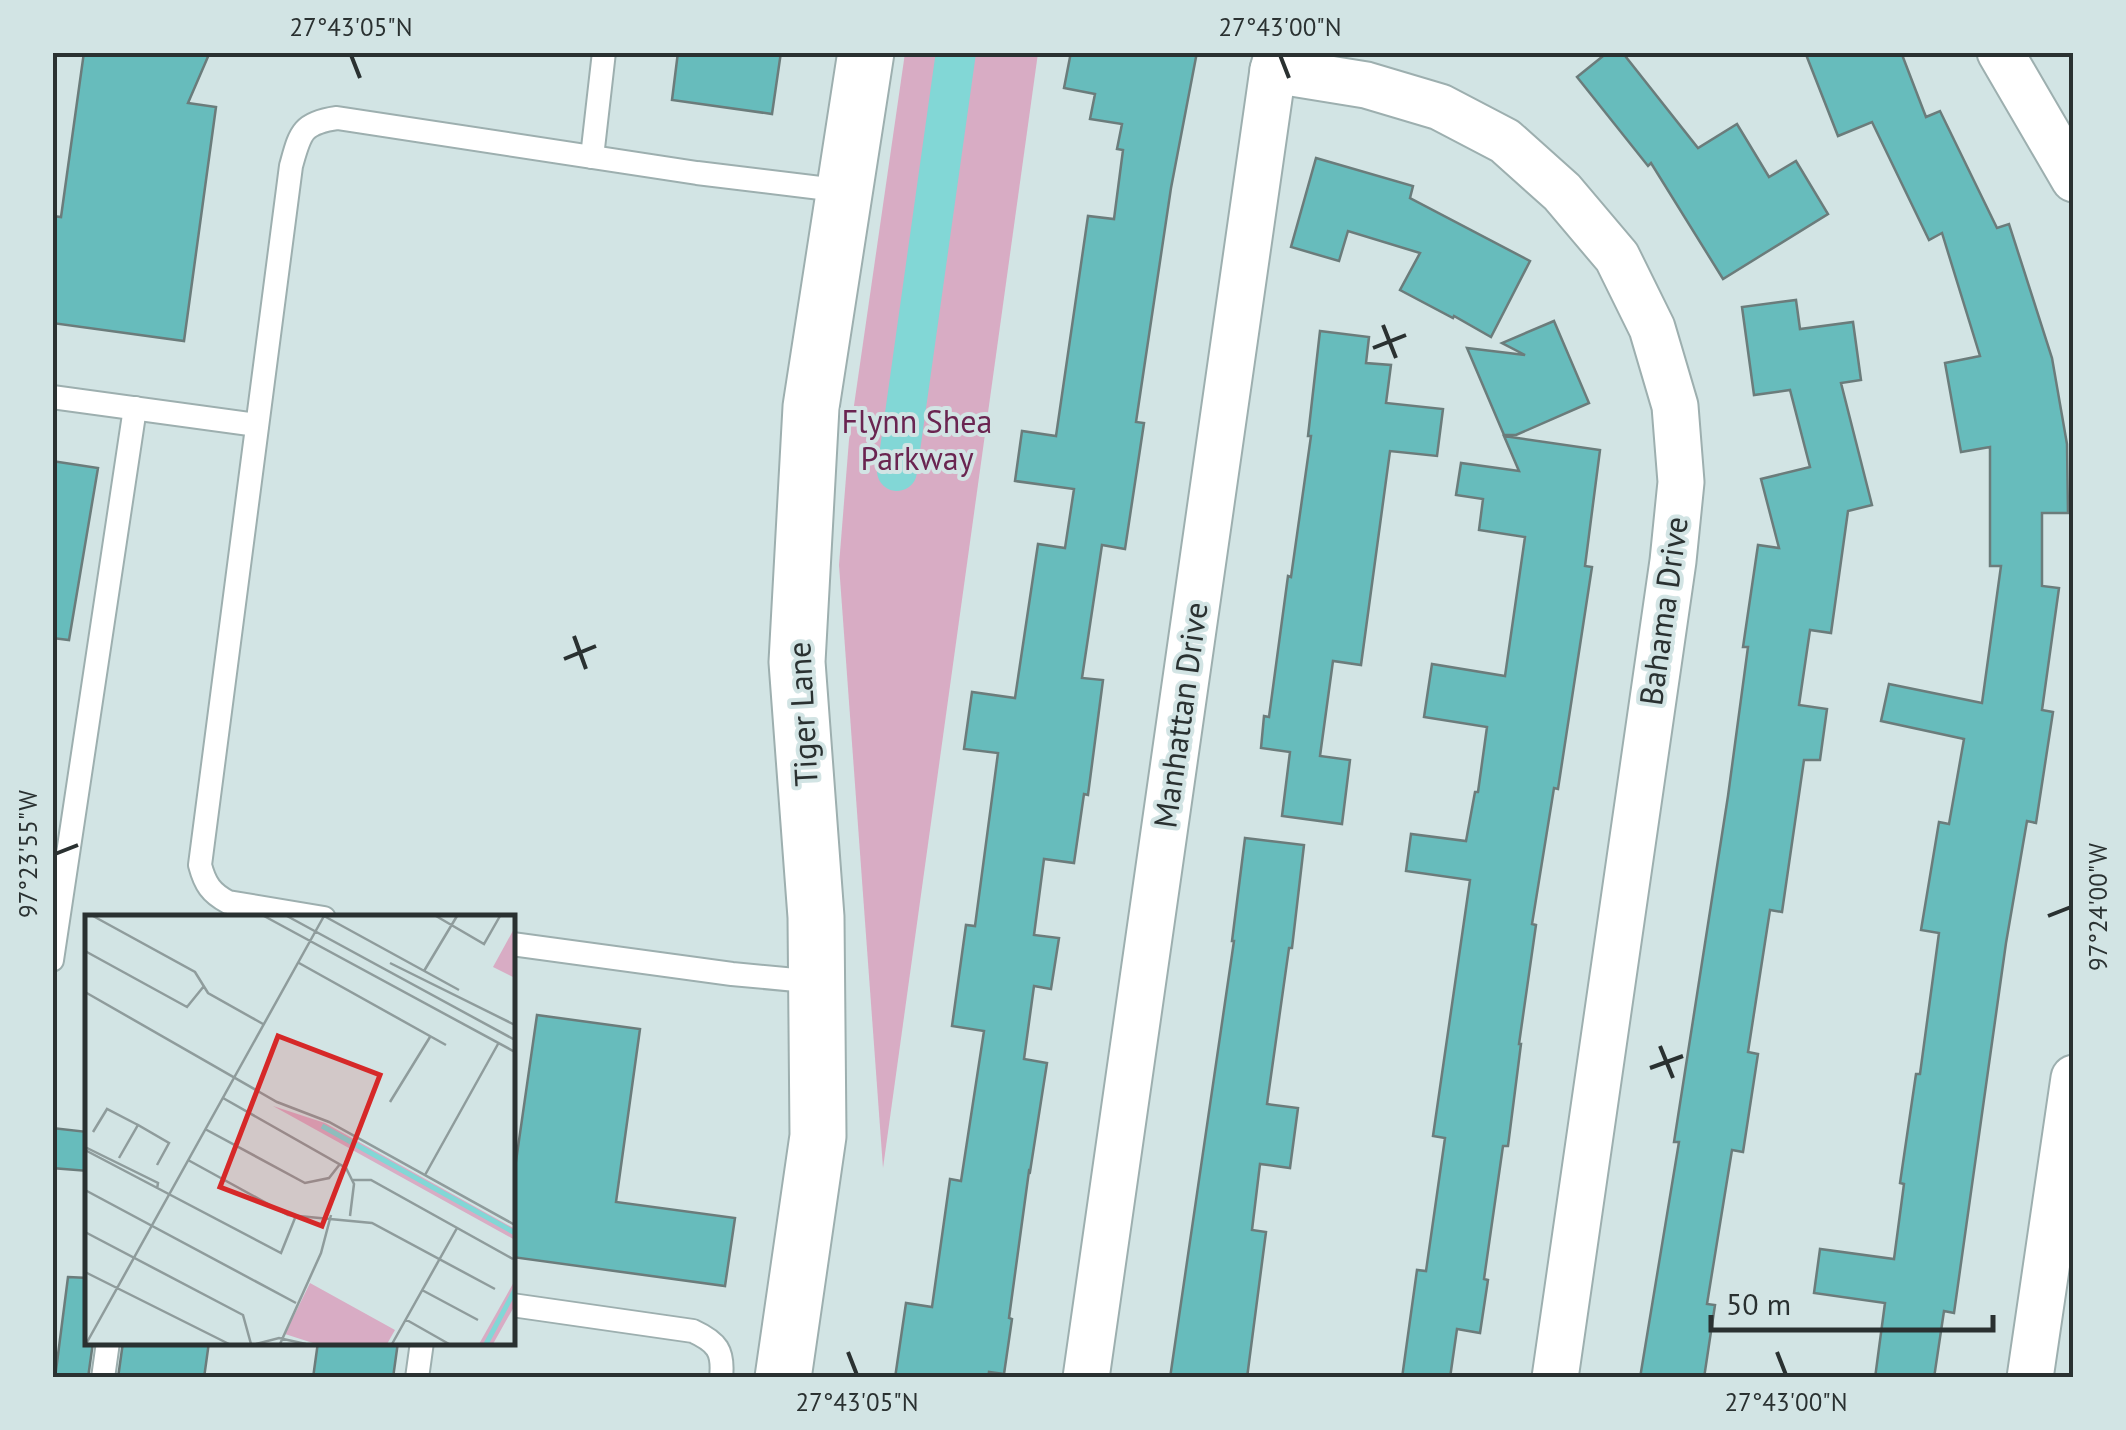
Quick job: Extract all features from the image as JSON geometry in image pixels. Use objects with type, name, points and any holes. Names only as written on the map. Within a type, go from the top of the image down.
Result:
[{"type":"street","name":"Tiger Lane","points":[[783,1378],[818,1136],[816,918],[796,662],[811,407],[866,52]]},
{"type":"street","points":[[2000,52],[2074,178]]},
{"type":"street","name":"Manhattan Drive","points":[[1086,1378],[1275,61]]},
{"type":"street","name":"Bahama Drive","points":[[1275,61],[1440,106],[1505,141],[1562,192],[1616,257],[1652,328],[1674,406],[1681,482],[1672,562],[1556,1378]]},
{"type":"street","points":[[2030,1378],[2074,1078]]},
{"type":"lane","points":[[592,158],[604,52]]},
{"type":"lane","points":[[306,915],[228,902],[204,882],[200,865],[291,166],[304,130],[317,121],[337,118],[845,192]]},
{"type":"lane","points":[[52,397],[257,425]]},
{"type":"lane","points":[[52,960],[136,408]]},
{"type":"lane","points":[[515,944],[664,966],[817,982]]},
{"type":"lane","points":[[515,1305],[694,1331],[718,1349],[722,1358],[721,1378]]},
{"type":"lane","points":[[103,1378],[108,1345]]},
{"type":"lane","points":[[417,1378],[422,1345]]},
{"type":"green space","name":"Flynn Shea Parkway","points":[[905,53],[1038,53],[883,1168],[839,565],[849,440]]},
{"type":"building","points":[[84,52],[210,52],[188,103],[216,107],[184,341],[52,323],[52,216],[61,217]]},
{"type":"building","points":[[678,52],[781,52],[772,114],[672,100]]},
{"type":"building","points":[[1071,52],[1197,52],[1171,188],[1136,422],[1144,423],[1125,549],[1102,545],[1082,678],[1103,680],[1088,795],[1084,794],[1074,863],[1044,859],[1034,935],[1059,938],[1051,989],[1034,986],[1024,1059],[1047,1063],[1029,1171],[1004,1374],[989,1372],[988,1378],[895,1378],[906,1303],[932,1307],[950,1179],[961,1181],[984,1031],[952,1026],[966,925],[975,926],[998,753],[964,749],[972,692],[1015,698],[1038,544],[1065,548],[1074,489],[1015,481],[1022,431],[1056,436],[1088,216],[1114,219],[1123,150],[1117,149],[1122,124],[1090,119],[1095,94],[1064,88]]},
{"type":"building","points":[[1608,52],[1622,52],[1698,148],[1737,124],[1769,177],[1796,161],[1828,214],[1723,279],[1651,163],[1648,166],[1577,77]]},
{"type":"building","points":[[1805,52],[1901,52],[1926,117],[1940,111],[1997,228],[2009,224],[2052,358],[2067,444],[2068,513],[2042,513],[2042,586],[2059,588],[2042,710],[2053,712],[2036,823],[2027,821],[2006,943],[1954,1313],[1944,1311],[1934,1378],[1875,1378],[1885,1303],[1814,1293],[1820,1249],[1894,1259],[1904,1184],[1900,1183],[1939,933],[1921,930],[1939,822],[1949,824],[1964,739],[1881,721],[1889,684],[1982,703],[2001,566],[1990,566],[1990,447],[1961,452],[1945,363],[1980,356],[1942,233],[1929,240],[1872,122],[1838,136]]},
{"type":"building","points":[[1316,158],[1413,186],[1410,198],[1530,261],[1491,337],[1400,290],[1420,253],[1348,231],[1339,261],[1291,247]]},
{"type":"building","points":[[1796,300],[1800,329],[1853,322],[1861,380],[1841,383],[1872,505],[1848,511],[1831,633],[1810,630],[1799,705],[1827,709],[1820,760],[1804,760],[1782,912],[1770,910],[1748,1052],[1758,1054],[1743,1152],[1732,1150],[1707,1304],[1715,1305],[1704,1378],[1640,1378],[1679,1142],[1674,1142],[1728,796],[1758,545],[1779,548],[1761,479],[1810,467],[1790,390],[1754,395],[1742,307]]},
{"type":"building","points":[[1554,321],[1589,403],[1516,435],[1504,435],[1467,348],[1525,355],[1502,343]]},
{"type":"building","points":[[1320,331],[1369,337],[1366,363],[1391,365],[1386,403],[1443,409],[1437,456],[1390,451],[1361,665],[1333,661],[1320,756],[1350,760],[1342,824],[1282,816],[1290,752],[1261,748],[1311,436]]},
{"type":"building","points":[[1504,436],[1600,450],[1585,566],[1592,567],[1558,789],[1554,788],[1532,924],[1536,925],[1521,1044],[1508,1146],[1503,1146],[1484,1279],[1488,1280],[1480,1333],[1457,1329],[1450,1378],[1402,1378],[1417,1270],[1426,1271],[1445,1138],[1433,1136],[1470,880],[1406,871],[1411,834],[1466,841],[1487,727],[1424,717],[1432,664],[1505,676],[1525,537],[1479,530],[1483,499],[1456,495],[1461,463],[1519,471]]},
{"type":"building","points":[[52,461],[98,468],[69,640],[52,638]]},
{"type":"building","points":[[1245,838],[1304,845],[1267,1104],[1298,1108],[1290,1168],[1260,1164],[1252,1230],[1266,1232],[1247,1378],[1170,1378],[1234,941]]},
{"type":"building","points":[[537,1015],[640,1029],[616,1202],[735,1218],[725,1286],[515,1257],[515,1168]]},
{"type":"building","points":[[52,1128],[85,1132],[85,1171],[52,1168]]},
{"type":"building","points":[[68,1277],[85,1278],[85,1345],[93,1345],[88,1378],[55,1378]]},
{"type":"building","points":[[123,1345],[209,1345],[204,1378],[118,1378]]},
{"type":"building","points":[[318,1345],[398,1345],[393,1378],[313,1378]]},
{"type":"waterway","points":[[897,471],[956,52]]}]
